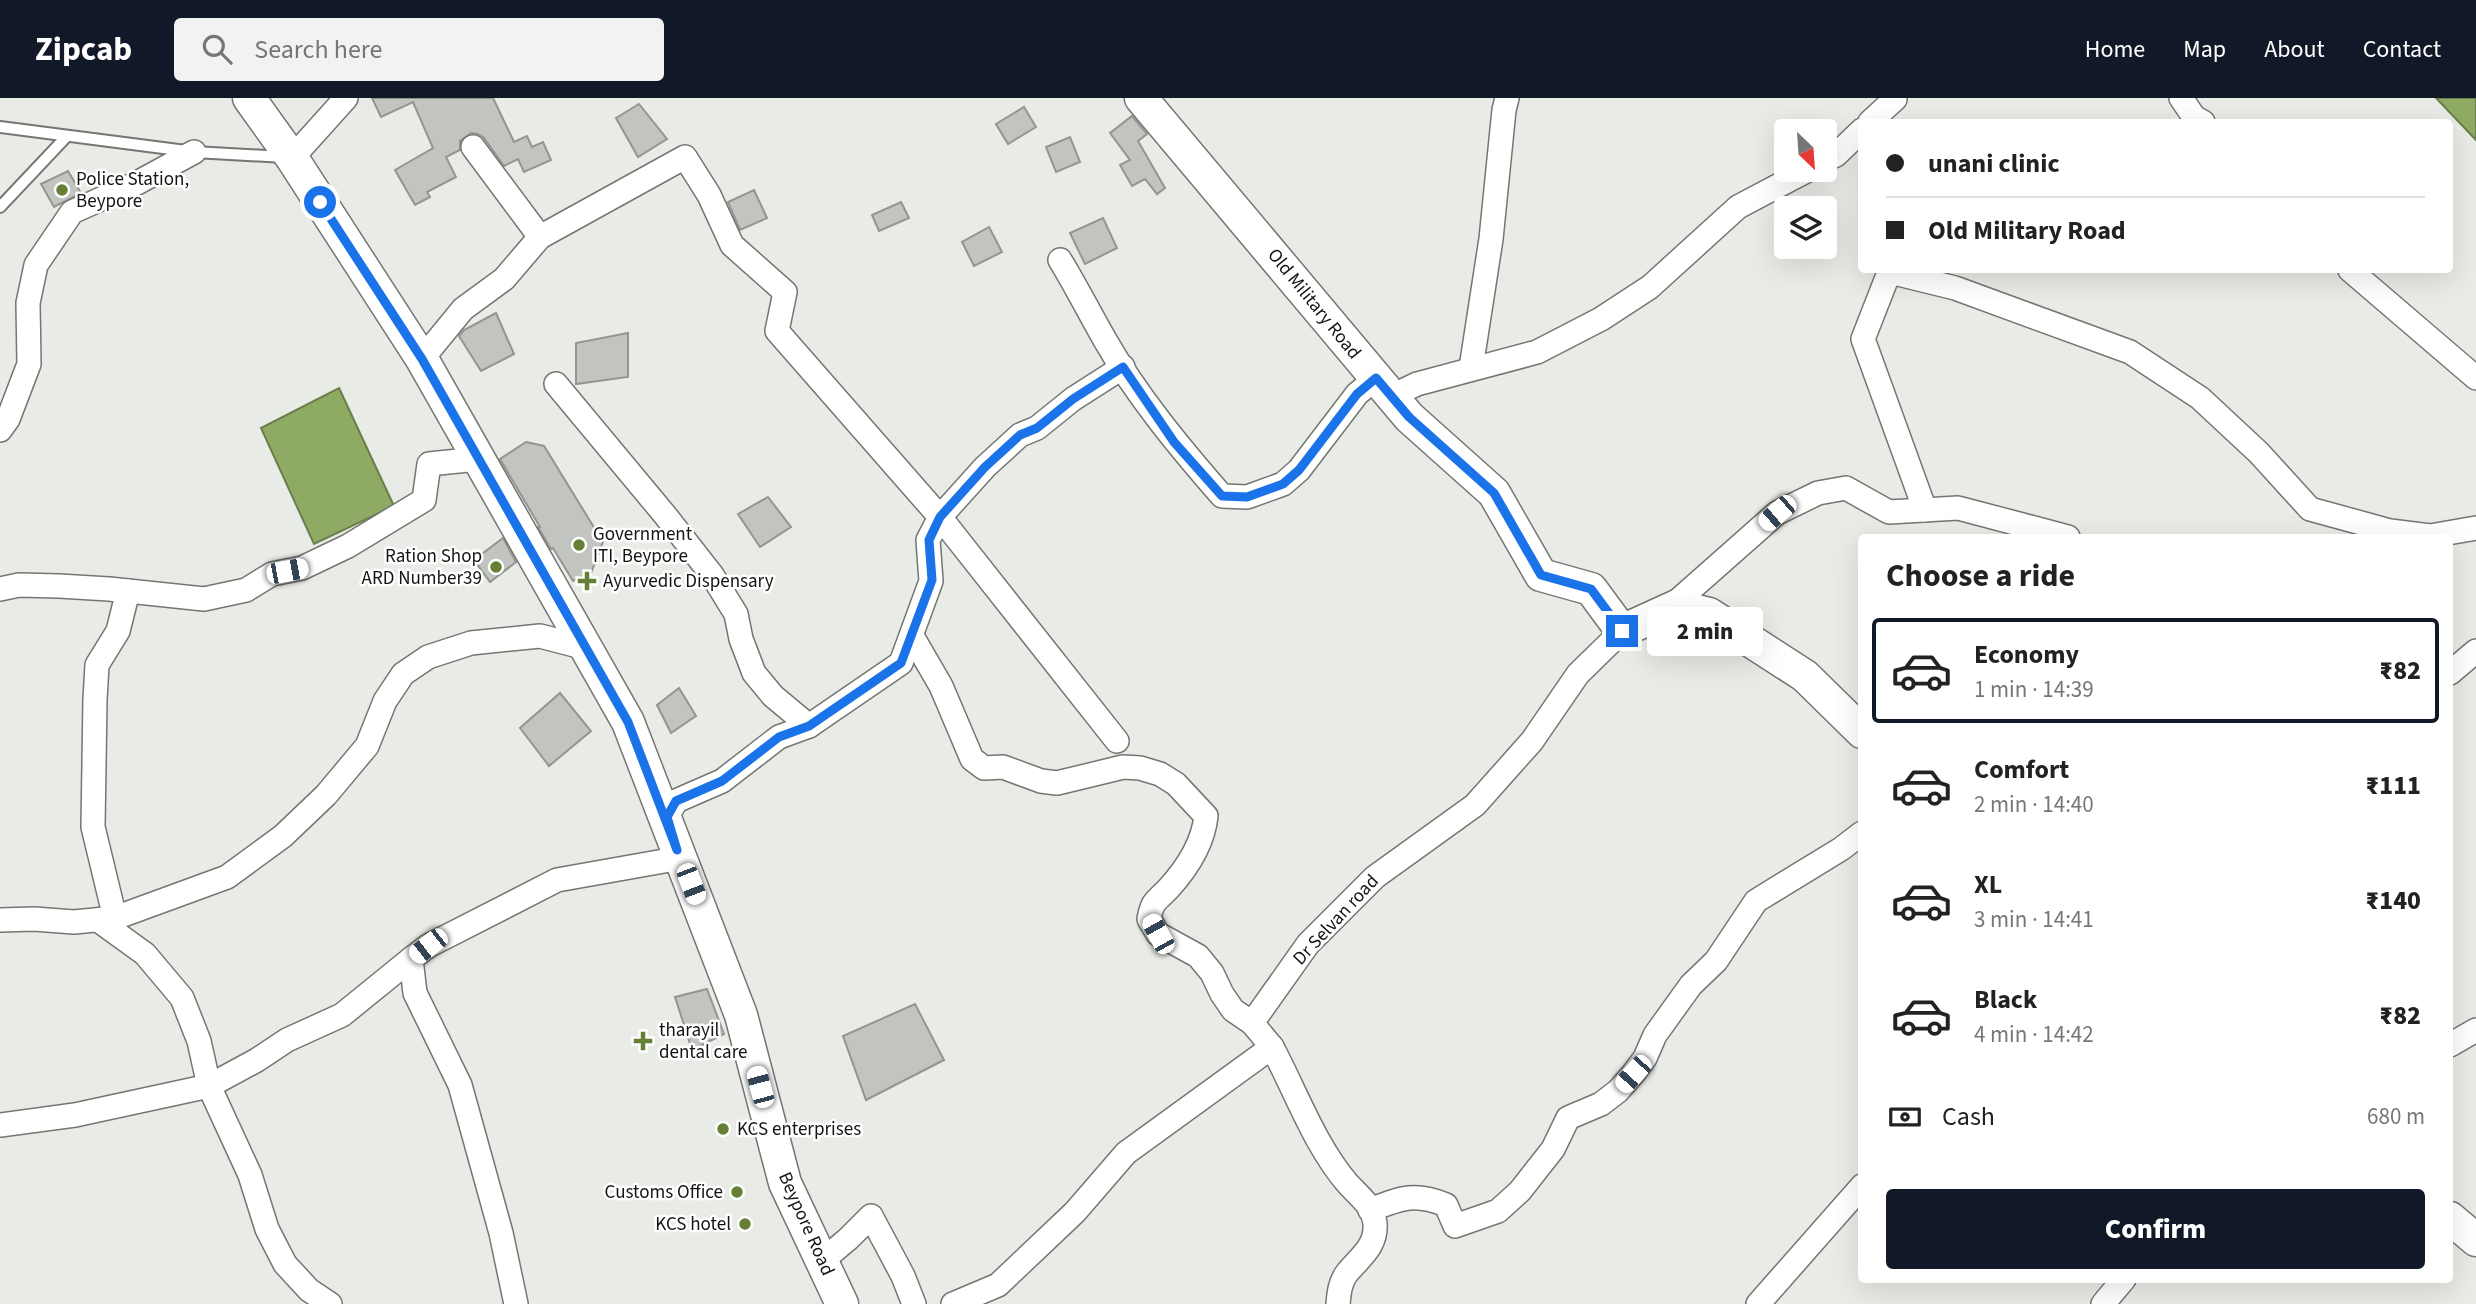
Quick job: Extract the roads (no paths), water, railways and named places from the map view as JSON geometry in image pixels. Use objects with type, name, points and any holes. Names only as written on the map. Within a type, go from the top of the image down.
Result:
[{"type":"main road","name":"Beypore Road","points":[[249,98],[292,158],[422,359],[628,722],[741,1015],[785,1183],[823,1260],[841,1304]]},
{"type":"main road","name":"Old Military Road","points":[[1141,98],[1409,417],[1494,493],[1541,575],[1591,589],[1622,631]]},
{"type":"main road","points":[[1622,631],[1671,609],[1709,614],[1805,676],[1858,728]]},
{"type":"main road","points":[[2453,1221],[2476,1240]]},
{"type":"street","points":[[292,158],[346,98]]},
{"type":"street","points":[[1471,368],[1491,239],[1507,98]]},
{"type":"street","points":[[2181,98],[2198,119]]},
{"type":"street","points":[[1874,119],[1898,99]]},
{"type":"street","points":[[1895,119],[1898,99]]},
{"type":"street","points":[[1838,153],[1858,134]]},
{"type":"street","points":[[473,147],[540,237]]},
{"type":"street","points":[[0,430],[8,419],[29,364],[28,303],[36,265],[72,212],[137,183],[194,152]]},
{"type":"street","points":[[422,359],[463,309],[504,279],[540,237],[685,157],[709,195],[732,245],[785,292],[777,331],[940,517],[1117,741]]},
{"type":"street","points":[[1060,260],[1106,341],[1174,442],[1222,496],[1247,497],[1283,484],[1299,470],[1357,394],[1384,387],[1417,384],[1537,352],[1601,319],[1650,287],[1738,207],[1785,182]]},
{"type":"street","points":[[1889,273],[1863,339],[1926,510]]},
{"type":"street","points":[[1898,273],[1955,288],[2130,352],[2200,398],[2259,453],[2310,509],[2390,531],[2414,534]]},
{"type":"street","points":[[2354,273],[2476,378]]},
{"type":"street","points":[[0,1125],[75,1115],[209,1086],[287,1040],[342,1015],[428,946],[557,880],[679,854],[667,817],[676,801],[722,781],[779,737],[809,726],[901,663],[932,580],[929,540],[940,517],[985,467],[1020,435],[1037,428],[1073,399],[1123,367]]},
{"type":"street","points":[[556,384],[712,575],[736,614],[741,639],[754,673],[773,696],[809,726]]},
{"type":"street","points":[[0,589],[19,585],[128,591],[204,599],[246,590],[272,573],[302,568],[348,546],[424,500],[429,464],[478,459]]},
{"type":"street","points":[[1671,609],[1777,513],[1818,493],[1846,488],[1889,512],[1958,508],[2057,534]]},
{"type":"street","points":[[2442,534],[2476,528]]},
{"type":"street","points":[[128,591],[118,631],[97,665],[94,699],[93,827],[107,919],[145,954],[182,998],[199,1041],[209,1086],[250,1175],[267,1229],[285,1264],[309,1290],[330,1304]]},
{"type":"street","name":"Dr Selvan road","points":[[1252,1023],[1308,944],[1375,877],[1475,805],[1532,741],[1578,674],[1622,631]]},
{"type":"street","points":[[0,920],[74,922],[107,919],[227,877],[283,836],[326,795],[367,746],[385,701],[403,674],[428,657],[471,643],[540,636],[586,648]]},
{"type":"street","points":[[912,636],[941,686],[972,759],[984,768],[1003,767],[1041,781],[1057,783],[1123,767],[1140,768],[1160,774],[1177,784],[1206,816],[1203,836],[1189,864],[1153,903],[1149,919],[1158,934],[1198,956],[1212,973],[1233,1010],[1252,1023],[1272,1047],[1313,1129],[1347,1183],[1368,1204],[1375,1224],[1370,1246],[1363,1259],[1346,1275],[1339,1291],[1338,1304]]},
{"type":"street","points":[[2453,670],[2476,651]]},
{"type":"street","points":[[1370,1210],[1409,1196],[1427,1197],[1446,1205],[1455,1226],[1498,1211],[1520,1191],[1553,1149],[1568,1118],[1601,1104],[1618,1091],[1633,1074],[1645,1058],[1655,1035],[1691,985],[1716,961],[1756,901],[1858,836]]},
{"type":"street","points":[[411,959],[415,993],[460,1085],[502,1233],[516,1304]]},
{"type":"street","points":[[2453,1043],[2476,1030]]},
{"type":"street","points":[[953,1304],[998,1285],[1075,1212],[1126,1153],[1272,1047]]},
{"type":"street","points":[[1758,1304],[1858,1191]]},
{"type":"street","points":[[823,1260],[872,1216],[904,1276],[914,1304]]},
{"type":"street","points":[[2103,1304],[2121,1283]]},
{"type":"lane","points":[[0,127],[194,152],[292,158]]},
{"type":"lane","points":[[0,207],[67,136]]},
{"type":"place","name":"Police Station, Beypore","points":[[62,190]]},
{"type":"place","name":"Government ITI, Beypore","points":[[579,545]]},
{"type":"place","name":"Ration Shop ARD Number39","points":[[496,567]]},
{"type":"place","name":"Ayurvedic Dispensary","points":[[587,581]]},
{"type":"place","name":"tharayil dental care","points":[[643,1041]]},
{"type":"place","name":"KCS enterprises","points":[[723,1129]]},
{"type":"place","name":"Customs Office","points":[[737,1192]]},
{"type":"place","name":"KCS hotel","points":[[745,1224]]}]
